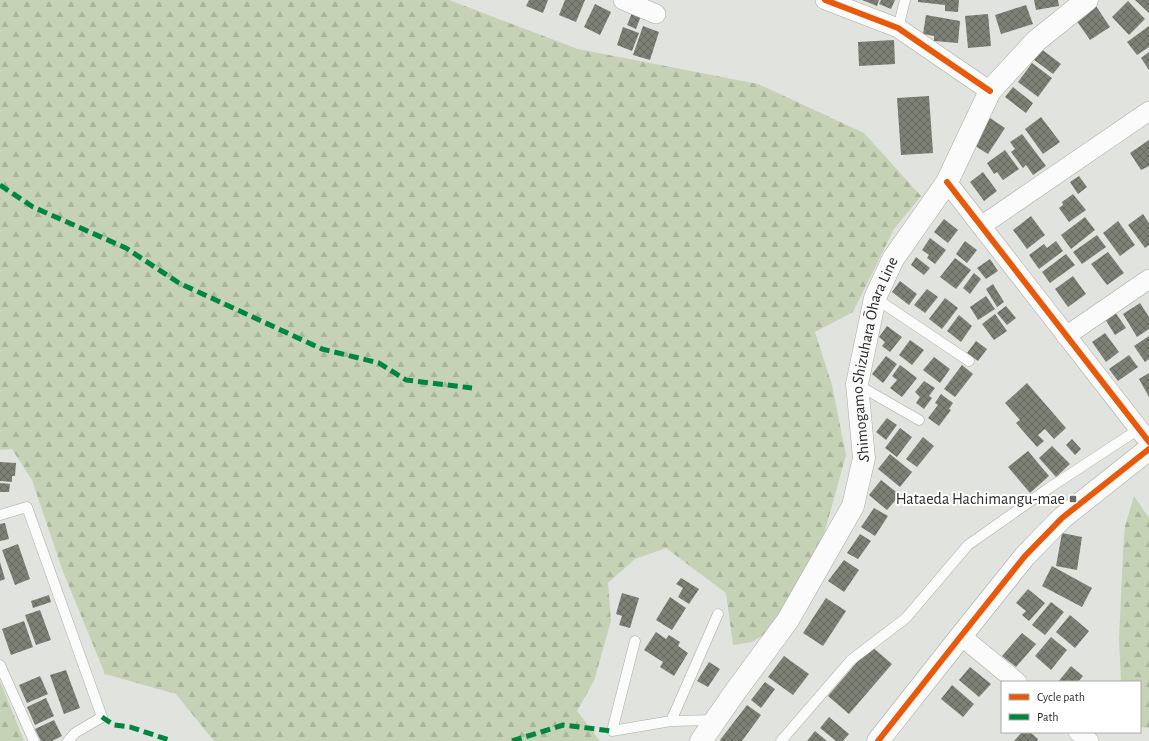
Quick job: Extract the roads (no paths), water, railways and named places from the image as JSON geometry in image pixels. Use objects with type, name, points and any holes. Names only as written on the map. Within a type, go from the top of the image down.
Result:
[{"type":"main road","name":"Shimogamo Shizuhara Ōhara Line","points":[[701,741],[788,620],[853,506],[864,458],[857,384],[875,298],[893,259],[947,182],[990,91],[1036,41],[1085,1]]},
{"type":"main road","points":[[878,741],[1025,556],[1062,518],[1149,449]]},
{"type":"street","points":[[623,0],[656,14]]},
{"type":"street","points":[[825,0],[898,28],[990,91]]},
{"type":"street","points":[[981,226],[1149,111]]},
{"type":"street","points":[[947,182],[1144,436]]},
{"type":"street","points":[[1066,336],[1149,279]]},
{"type":"street","points":[[961,636],[1016,681]]},
{"type":"street","points":[[1079,733],[1089,741]]},
{"type":"lane","points":[[898,28],[904,0]]},
{"type":"lane","points":[[875,298],[969,361]]},
{"type":"lane","points":[[857,384],[919,420]]},
{"type":"lane","points":[[781,741],[851,660],[906,618],[968,545],[1048,488],[1144,436]]},
{"type":"lane","points":[[0,515],[27,507],[102,717],[75,733],[68,741]]},
{"type":"lane","points":[[671,721],[718,614]]},
{"type":"lane","points":[[635,641],[612,731],[671,721],[716,720]]},
{"type":"lane","points":[[0,665],[34,741]]},
{"type":"place","name":"Hataeda Hachimangu-mae","points":[[1073,499]]}]
